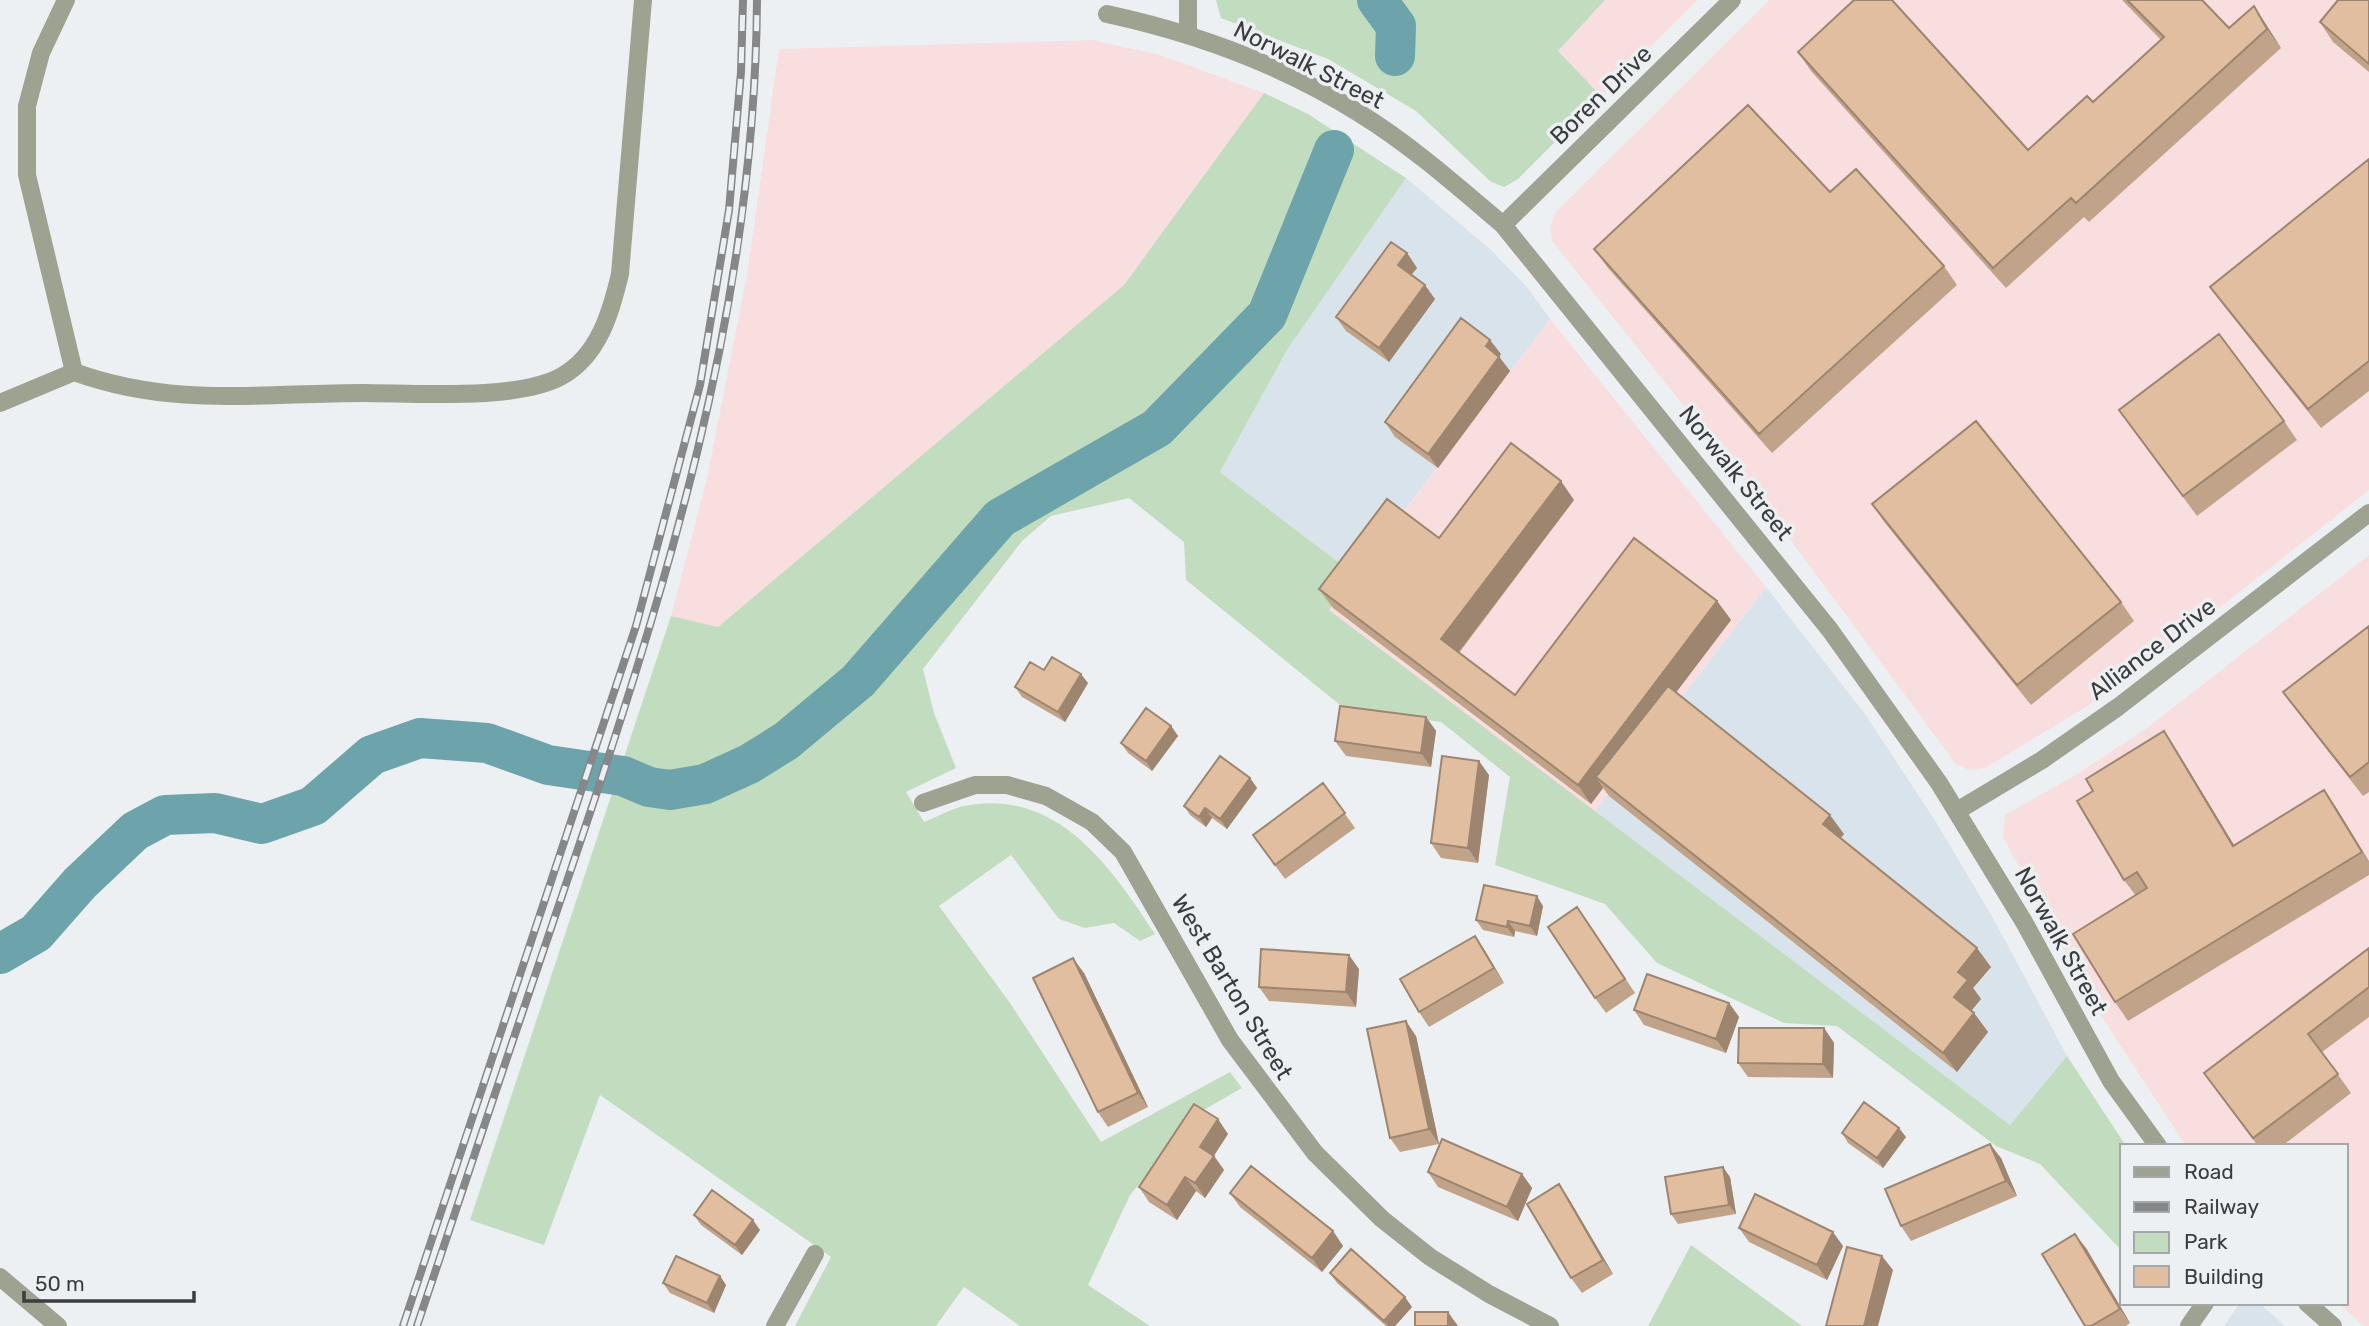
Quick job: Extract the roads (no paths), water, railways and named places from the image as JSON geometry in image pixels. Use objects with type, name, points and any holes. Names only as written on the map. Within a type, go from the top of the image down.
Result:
[{"type":"street","points":[[66,0],[41,53],[27,107],[27,176],[74,372]]},
{"type":"street","points":[[0,403],[74,372],[115,387],[184,395],[264,398],[354,393],[461,393],[547,384],[565,375],[580,363],[594,345],[610,313],[620,274],[643,0]]},
{"type":"street","points":[[1188,0],[1188,34]]},
{"type":"street","name":"Boren Drive","points":[[1503,225],[1732,0]]},
{"type":"street","name":"Norwalk Street","points":[[1107,14],[1188,34],[1254,59],[1359,113],[1438,170],[1503,225],[1830,630],[1957,811],[2024,922],[2111,1081],[2157,1144]]},
{"type":"street","name":"Alliance Drive","points":[[1957,811],[2042,760],[2118,707],[2369,513]]},
{"type":"street","name":"West Barton Street","points":[[923,803],[975,785],[1007,785],[1046,796],[1092,822],[1123,852],[1230,1040],[1315,1153],[1382,1219],[1430,1257],[1489,1294],[1550,1326]]},
{"type":"street","points":[[775,1326],[815,1254]]},
{"type":"street","points":[[0,1277],[58,1326]]},
{"type":"street","points":[[2189,1326],[2204,1305]]},
{"type":"street","points":[[2309,1305],[2333,1326]]},
{"type":"waterway","points":[[1377,0],[1396,26],[1395,56]]},
{"type":"waterway","points":[[0,954],[36,933],[80,883],[135,831],[165,815],[215,813],[262,824],[313,806],[372,755],[420,738],[487,743],[548,765],[623,776],[649,787],[670,790],[705,784],[749,764],[786,741],[858,681],[1000,518],[1157,428],[1267,315],[1334,150]]},
{"type":"railway","points":[[403,1326],[636,626],[700,385],[729,210],[741,72],[743,0]]},
{"type":"railway","points":[[417,1326],[602,778],[669,560],[697,451],[721,341],[740,229],[752,115],[757,0]]}]
